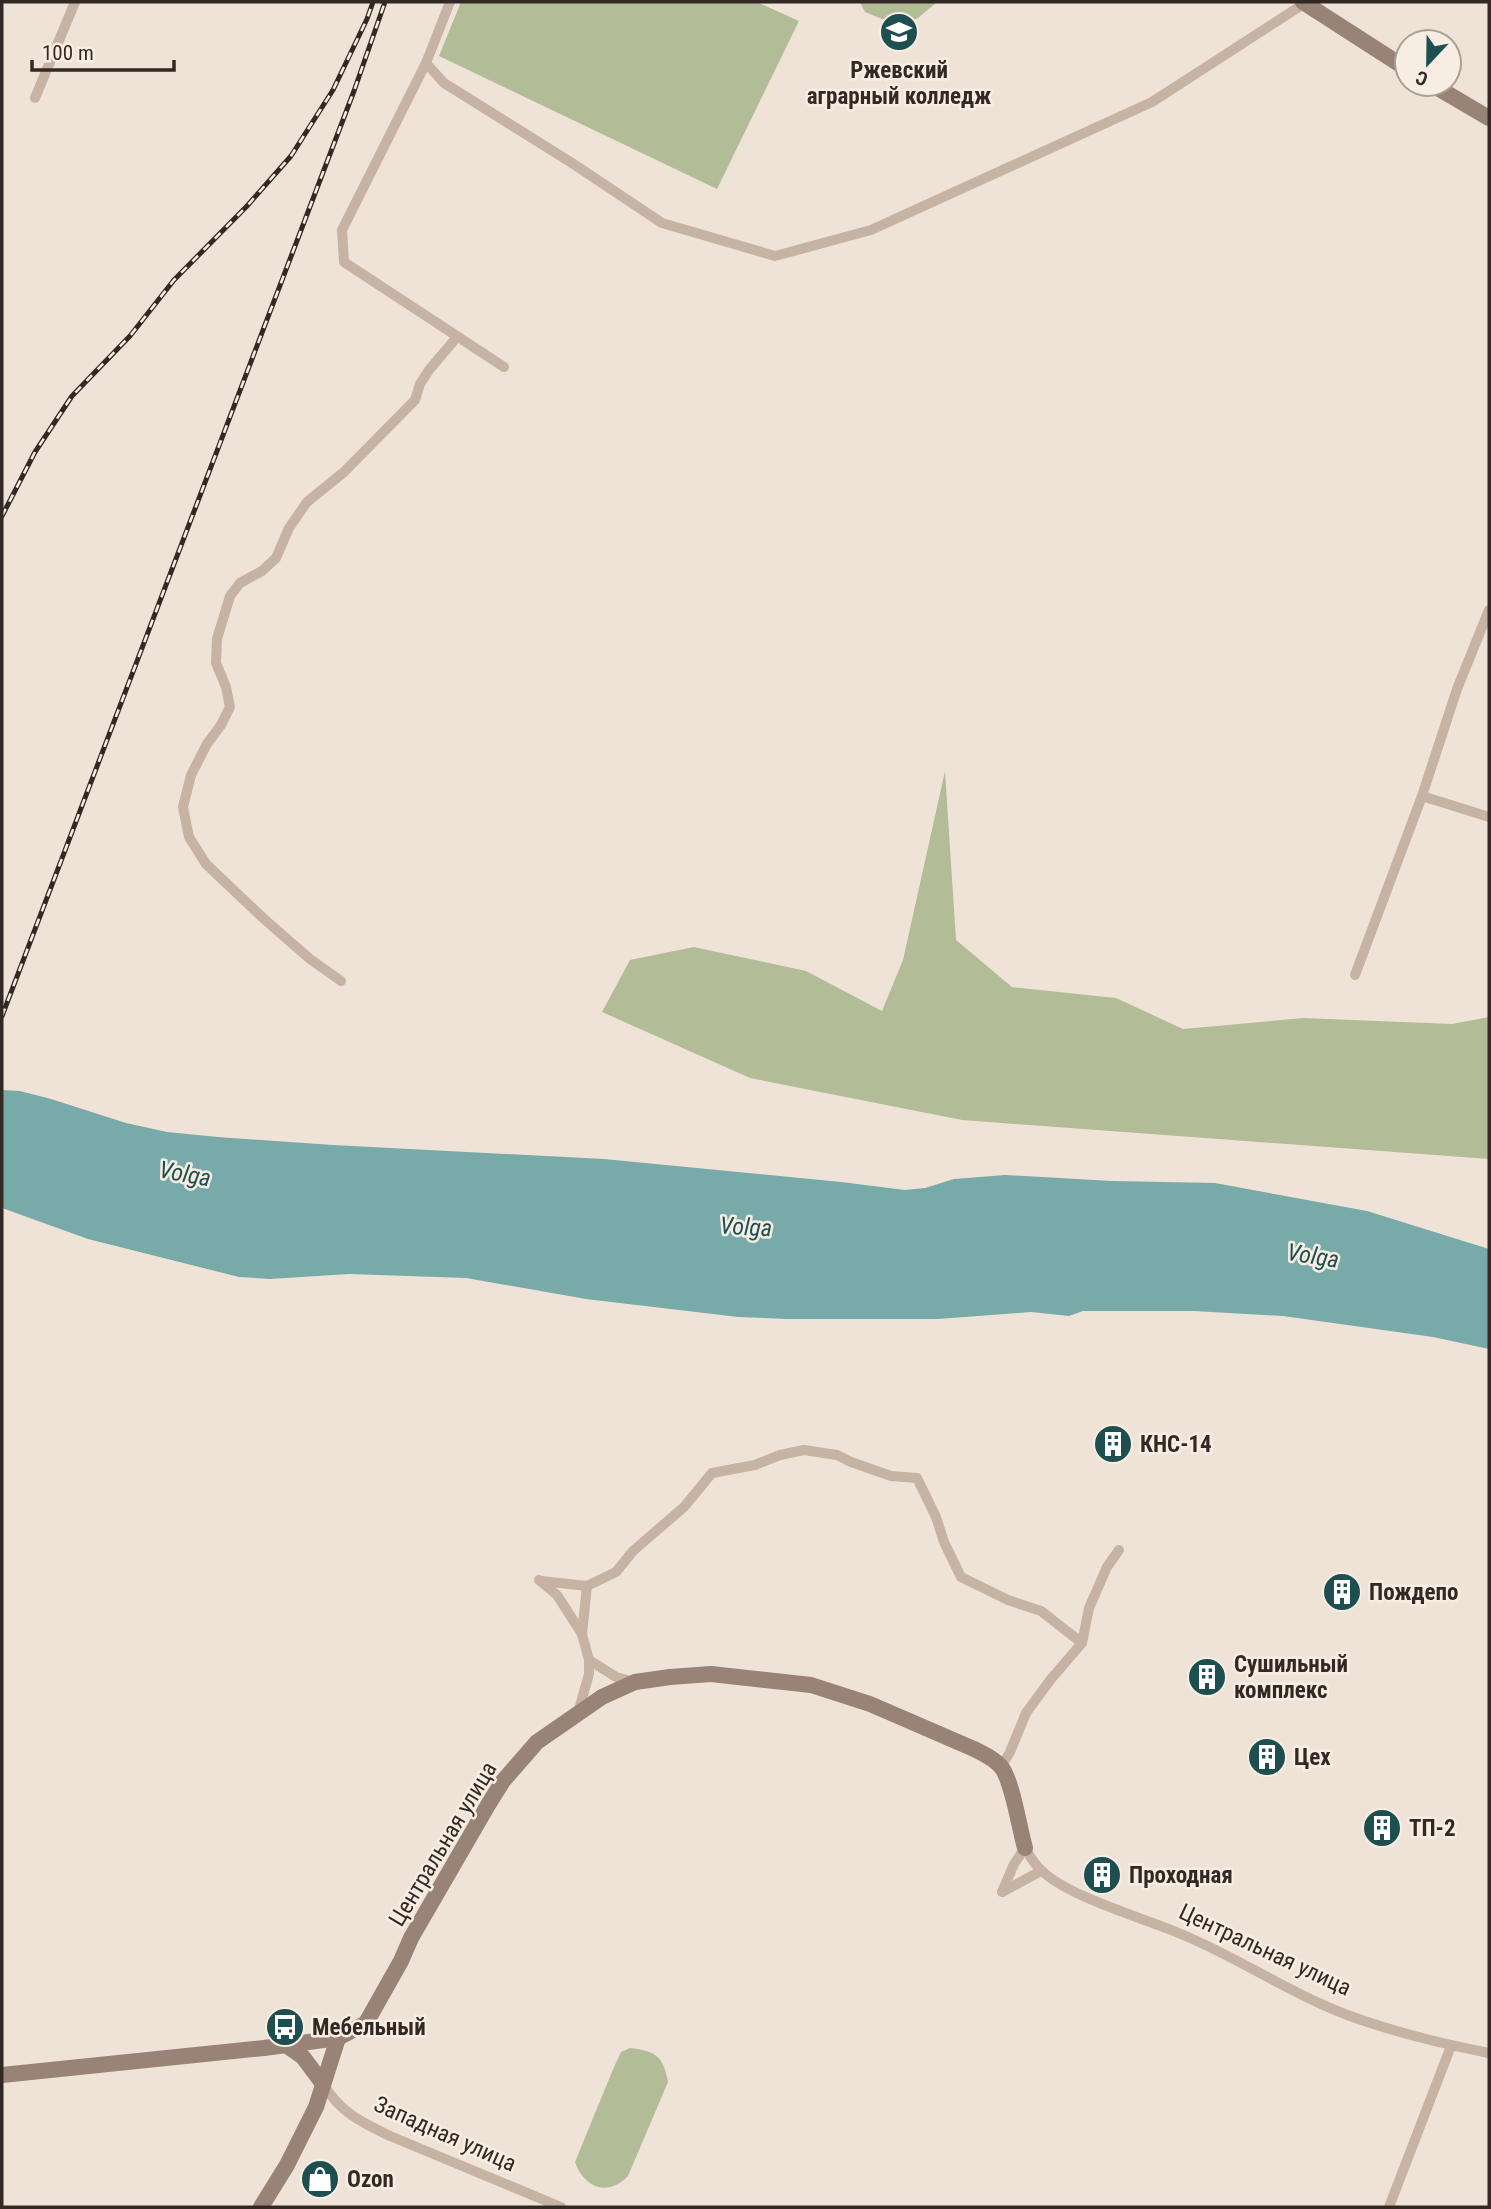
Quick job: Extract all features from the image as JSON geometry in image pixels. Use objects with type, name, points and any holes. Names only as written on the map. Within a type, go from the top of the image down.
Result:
[{"type":"street","points":[[34,98],[75,2]]},
{"type":"street","points":[[450,2],[426,63],[342,230],[344,262],[504,368]]},
{"type":"street","points":[[426,63],[444,83],[662,223],[775,256],[871,230],[1152,102],[1304,3],[1393,60]]},
{"type":"street","points":[[1455,98],[1489,118]]},
{"type":"street","points":[[341,981],[310,959],[206,864],[189,837],[183,807],[191,775],[230,707],[226,687],[216,663],[217,639],[230,596],[240,583],[262,571],[276,558],[289,528],[307,502],[344,472],[415,400],[429,370],[457,337]]},
{"type":"street","points":[[1355,975],[1422,796],[1457,689],[1489,610]]},
{"type":"street","points":[[1422,796],[1489,817]]},
{"type":"street","points":[[578,1713],[589,1674],[589,1660],[582,1634],[557,1595],[539,1580],[587,1586],[616,1572],[633,1551],[684,1507],[712,1473],[755,1465],[780,1455],[804,1450],[836,1455],[891,1476],[918,1478],[961,1577],[1009,1600],[1041,1611],[1082,1643]]},
{"type":"street","points":[[1001,1767],[1026,1713],[1082,1643],[1089,1608],[1107,1567],[1119,1550]]},
{"type":"street","points":[[582,1634],[587,1586]]},
{"type":"street","points":[[589,1660],[616,1677],[635,1682]]},
{"type":"street","name":"Центральная улица","points":[[2,2075],[286,2046],[338,2038],[366,2023],[411,1938],[503,1781],[537,1742],[602,1697],[635,1682],[670,1676],[710,1674],[811,1685],[870,1704],[974,1749],[1001,1767],[1007,1779],[1025,1848],[1041,1871],[1056,1881],[1081,1894],[1184,1935],[1350,2016],[1451,2046],[1489,2053]]},
{"type":"street","points":[[1025,1848],[1014,1864],[1002,1892],[1041,1871]]},
{"type":"street","points":[[261,2207],[287,2165],[316,2107],[338,2038]]},
{"type":"street","points":[[286,2046],[303,2057],[323,2084]]},
{"type":"street","points":[[1388,2207],[1451,2046]]},
{"type":"street","name":"Западная улица","points":[[323,2084],[333,2100],[346,2113],[363,2123],[561,2207]]},
{"type":"green space","points":[[461,2],[757,2],[799,21],[717,189],[439,56]]},
{"type":"green space","points":[[860,2],[937,2],[918,18],[907,23],[882,19],[865,12]]},
{"type":"green space","points":[[945,771],[956,940],[1012,987],[1116,998],[1183,1029],[1304,1018],[1452,1024],[1489,1017],[1489,1159],[962,1120],[750,1078],[602,1012],[630,960],[694,947],[806,971],[882,1011],[903,960]]},
{"type":"green space","points":[[630,2048],[657,2056],[664,2066],[668,2082],[628,2176],[613,2186],[597,2187],[584,2178],[575,2162],[621,2052]]},
{"type":"water","name":"Volga","points":[[2,1090],[20,1091],[126,1123],[167,1132],[333,1145],[604,1159],[905,1190],[925,1188],[954,1179],[1005,1175],[1215,1183],[1367,1211],[1489,1249],[1489,1349],[1433,1337],[1283,1316],[1194,1311],[1083,1311],[1069,1316],[1031,1312],[938,1319],[787,1319],[738,1317],[586,1299],[466,1278],[349,1274],[270,1279],[239,1277],[88,1239],[2,1208]]},
{"type":"railway","points":[[2,516],[35,452],[72,396],[130,336],[174,280],[247,206],[291,156],[333,90],[373,2]]},
{"type":"railway","points":[[2,1016],[354,91],[385,2]]},
{"type":"place","name":"Ржевский аграрный колледж","points":[[899,32]]},
{"type":"place","name":"КНС-14","points":[[1113,1444]]},
{"type":"place","name":"Пождепо","points":[[1342,1592]]},
{"type":"place","name":"Сушильный комплекс","points":[[1207,1677]]},
{"type":"place","name":"Цех","points":[[1267,1757]]},
{"type":"place","name":"ТП-2","points":[[1382,1828]]},
{"type":"place","name":"Проходная","points":[[1102,1875]]},
{"type":"place","name":"Мебельный","points":[[285,2027]]},
{"type":"place","name":"Ozon","points":[[320,2179]]}]
